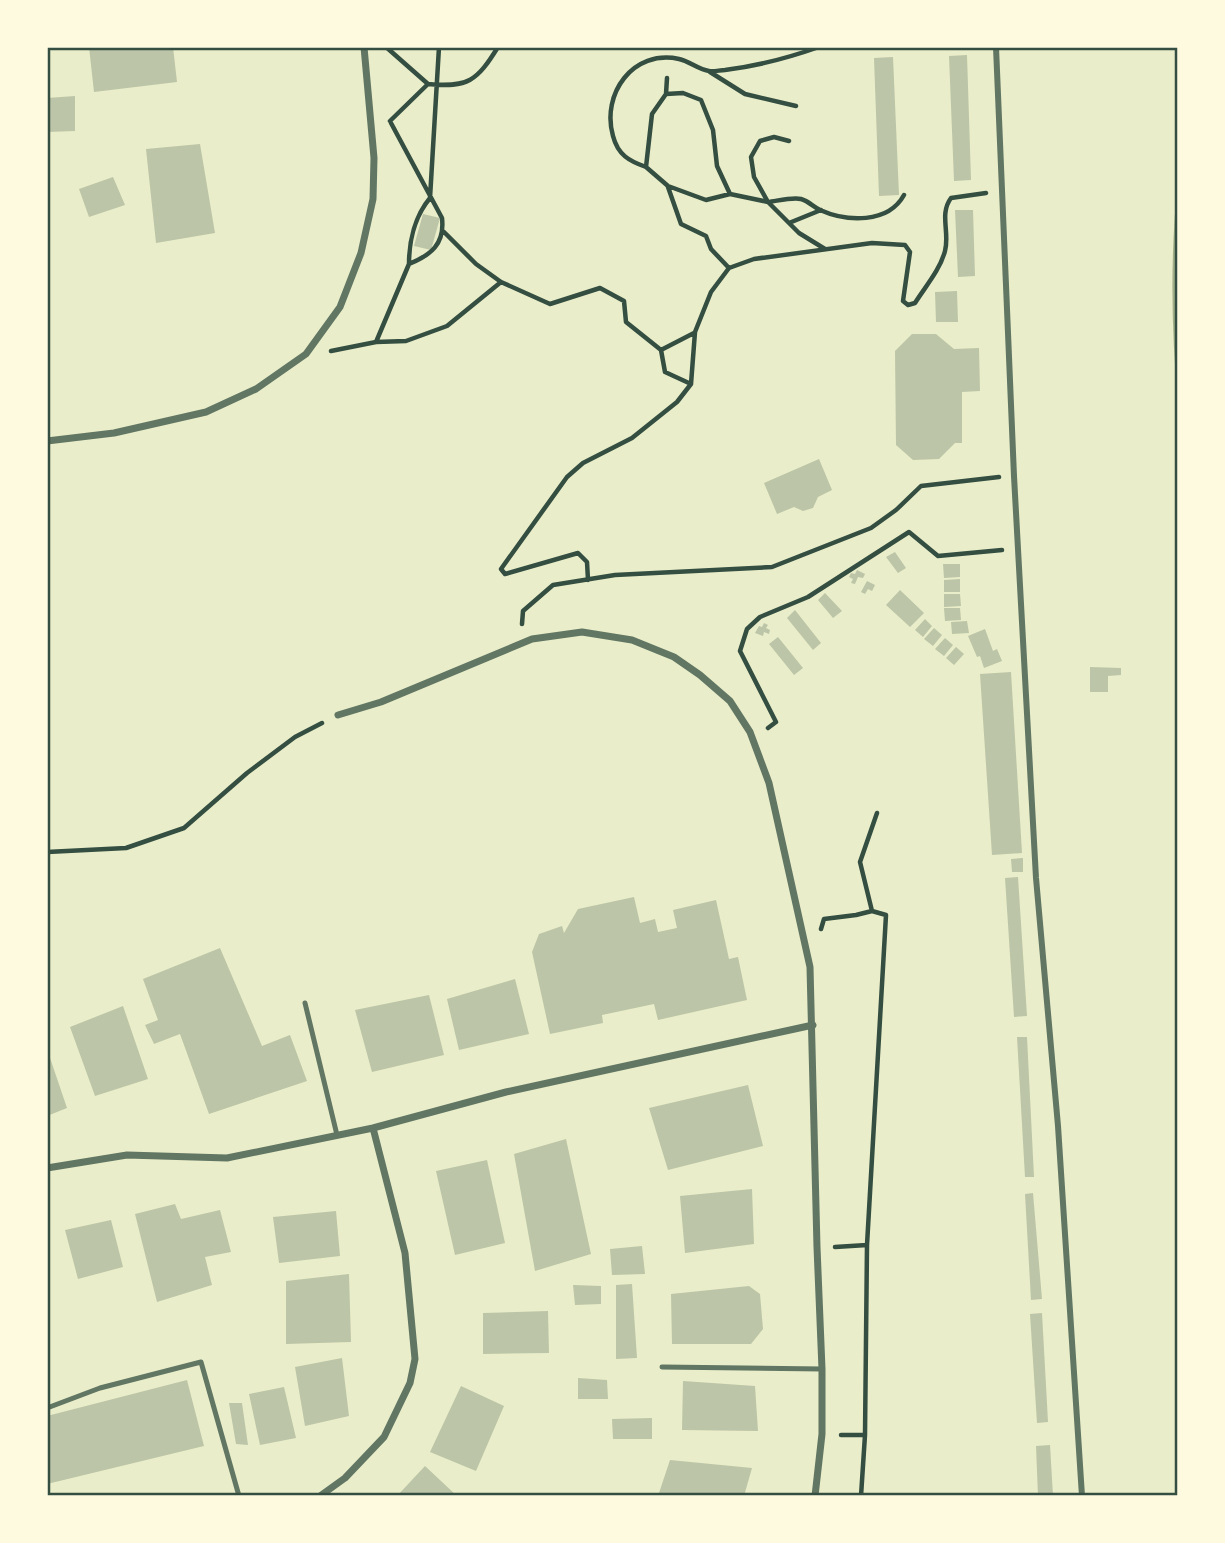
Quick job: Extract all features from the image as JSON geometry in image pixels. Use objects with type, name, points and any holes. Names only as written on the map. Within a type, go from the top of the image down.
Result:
[{"type":"street","points":[[47,441],[114,433],[205,412],[257,389],[306,354],[340,307],[361,253],[373,199],[374,158],[364,47]]},
{"type":"street","points":[[996,47],[1014,476],[1036,878],[1058,1126],[1082,1496]]},
{"type":"street","points":[[338,715],[381,702],[520,643],[582,632],[632,640],[674,657],[701,675],[730,701],[753,739],[769,783],[810,967],[822,1369],[822,1434],[815,1496]]},
{"type":"street","points":[[47,1168],[127,1155],[227,1158],[373,1128],[506,1092],[813,1025]]},
{"type":"street","points":[[320,1496],[345,1478],[384,1437],[410,1383],[415,1359],[405,1253],[373,1128]]},
{"type":"lane","points":[[306,1003],[337,1135]]},
{"type":"lane","points":[[47,1408],[100,1388],[201,1363],[239,1496]]},
{"type":"lane","points":[[663,1367],[822,1369]]},
{"type":"path","points":[[386,47],[428,84],[438,85],[468,82],[484,69],[498,47]]},
{"type":"path","points":[[376,342],[409,264],[409,247],[421,209],[430,198],[439,47]]},
{"type":"path","points":[[709,72],[748,67],[819,47]]},
{"type":"path","points":[[796,106],[745,94],[709,72],[679,59],[661,59],[645,62],[631,70],[619,82],[610,118],[613,135],[622,155],[646,167],[667,186],[705,200],[730,194],[768,202],[800,198],[821,210],[846,218],[880,215],[897,208],[904,195]]},
{"type":"path","points":[[646,167],[652,114],[667,94],[667,78]]},
{"type":"path","points":[[390,121],[428,84]]},
{"type":"path","points":[[667,94],[683,93],[701,100],[713,130],[717,166],[730,194]]},
{"type":"path","points":[[369,107],[390,121],[442,218],[444,232],[438,245],[426,257],[409,264]]},
{"type":"path","points":[[789,141],[774,138],[760,141],[751,157],[754,177],[768,202],[799,233],[826,249]]},
{"type":"path","points":[[667,186],[681,224],[706,236],[711,249],[729,268]]},
{"type":"path","points":[[588,580],[587,562],[578,553],[505,574],[501,569],[567,477],[583,463],[632,438],[677,402],[691,384],[695,332],[711,292],[729,268],[754,259],[826,249],[872,243],[905,245],[910,252],[903,301],[908,305],[915,303],[943,260],[946,247],[945,206],[951,198],[1001,190]]},
{"type":"path","points":[[789,223],[821,210]]},
{"type":"path","points":[[444,232],[475,264],[501,282],[550,304],[600,288],[624,301],[626,322],[661,351],[665,372],[691,384]]},
{"type":"path","points":[[306,354],[376,342],[406,341],[447,326],[501,282]]},
{"type":"path","points":[[661,351],[695,332]]},
{"type":"path","points":[[520,643],[523,611],[553,585],[615,575],[772,567],[871,528],[896,510],[921,486],[1014,476]]},
{"type":"path","points":[[753,739],[776,722],[740,652],[747,629],[760,617],[808,597],[909,532],[938,556],[1018,548]]},
{"type":"path","points":[[47,852],[126,848],[184,828],[247,773],[295,737],[338,715]]},
{"type":"path","points":[[872,911],[860,862],[877,813]]},
{"type":"path","points":[[821,931],[824,919],[872,911],[886,915],[867,1245],[865,1435],[861,1496]]},
{"type":"path","points":[[817,1247],[867,1245]]},
{"type":"shaded area","points":[[1178,180],[1178,403],[1172,292]]},
{"type":"building","points":[[89,47],[173,47],[177,82],[94,92]]},
{"type":"building","points":[[967,55],[971,180],[954,181],[949,56]]},
{"type":"building","points":[[893,57],[899,195],[879,196],[874,58]]},
{"type":"building","points":[[75,96],[75,131],[47,132],[47,98]]},
{"type":"building","points":[[200,144],[215,233],[156,243],[146,149]]},
{"type":"building","points":[[113,177],[125,205],[89,217],[79,189]]},
{"type":"building","points":[[955,210],[973,210],[975,276],[958,277]]},
{"type":"building","points":[[423,214],[440,218],[431,250],[414,246]]},
{"type":"building","points":[[957,291],[958,322],[936,322],[935,292]]},
{"type":"building","points":[[912,334],[936,334],[954,349],[979,348],[980,391],[962,392],[962,443],[955,443],[939,459],[913,460],[896,445],[895,351]]},
{"type":"building","points":[[819,459],[832,490],[818,497],[813,508],[803,511],[794,507],[777,514],[764,483]]},
{"type":"building","points":[[895,552],[906,568],[898,573],[886,557]]},
{"type":"building","points":[[943,564],[960,564],[960,577],[944,578]]},
{"type":"building","points":[[857,570],[865,574],[863,578],[858,577],[855,584],[851,583],[853,579],[849,577]]},
{"type":"building","points":[[960,579],[960,592],[944,592],[944,580]]},
{"type":"building","points":[[867,581],[875,585],[872,591],[868,589],[865,594],[861,592]]},
{"type":"building","points":[[900,590],[924,613],[910,627],[886,605]]},
{"type":"building","points":[[825,593],[842,611],[833,618],[818,600]]},
{"type":"building","points":[[944,594],[960,594],[961,606],[944,607]]},
{"type":"building","points":[[944,608],[960,608],[961,620],[945,621]]},
{"type":"building","points":[[795,610],[821,643],[813,650],[787,618]]},
{"type":"building","points":[[925,619],[932,626],[923,637],[915,630]]},
{"type":"building","points":[[967,621],[969,633],[952,634],[951,622]]},
{"type":"building","points":[[764,623],[768,625],[766,628],[770,630],[769,634],[764,632],[763,636],[755,633],[759,626],[762,627]]},
{"type":"building","points":[[934,628],[942,635],[933,646],[924,639]]},
{"type":"building","points":[[985,629],[993,651],[997,649],[1002,661],[984,668],[968,636]]},
{"type":"building","points":[[778,637],[803,668],[794,675],[769,644]]},
{"type":"building","points":[[945,638],[953,645],[944,656],[935,649]]},
{"type":"building","points":[[956,647],[964,654],[954,665],[946,658]]},
{"type":"building","points":[[1090,667],[1121,668],[1121,675],[1108,676],[1108,692],[1090,692]]},
{"type":"building","points":[[1011,672],[1022,853],[992,855],[980,674]]},
{"type":"building","points":[[1023,858],[1023,872],[1012,872],[1011,859]]},
{"type":"building","points":[[1018,877],[1027,1016],[1014,1017],[1005,878]]},
{"type":"building","points":[[634,897],[640,923],[655,919],[658,932],[677,928],[673,910],[716,900],[729,959],[738,957],[747,1000],[658,1020],[654,1004],[602,1015],[603,1023],[550,1034],[532,952],[539,934],[562,926],[564,933],[578,909]]},
{"type":"building","points":[[220,948],[262,1046],[290,1035],[307,1081],[209,1114],[180,1034],[154,1044],[145,1025],[158,1020],[143,979]]},
{"type":"building","points":[[515,979],[529,1034],[459,1050],[447,999]]},
{"type":"building","points":[[429,995],[444,1055],[372,1072],[355,1010]]},
{"type":"building","points":[[123,1006],[148,1079],[95,1096],[70,1027]]},
{"type":"building","points":[[1017,1037],[1027,1037],[1034,1177],[1025,1177]]},
{"type":"building","points":[[47,1049],[67,1108],[47,1116]]},
{"type":"building","points":[[748,1085],[763,1146],[668,1170],[649,1108]]},
{"type":"building","points":[[566,1139],[591,1254],[535,1271],[514,1154]]},
{"type":"building","points":[[487,1160],[505,1243],[455,1255],[436,1171]]},
{"type":"building","points":[[752,1189],[754,1244],[685,1253],[680,1196]]},
{"type":"building","points":[[1033,1193],[1042,1299],[1031,1300],[1025,1194]]},
{"type":"building","points":[[175,1204],[181,1219],[220,1210],[231,1252],[205,1257],[212,1285],[157,1302],[135,1214]]},
{"type":"building","points":[[336,1211],[340,1256],[279,1263],[273,1217]]},
{"type":"building","points":[[111,1220],[123,1267],[78,1279],[65,1230]]},
{"type":"building","points":[[642,1246],[645,1274],[612,1275],[610,1249]]},
{"type":"building","points":[[349,1274],[351,1342],[286,1344],[286,1281]]},
{"type":"building","points":[[632,1284],[637,1358],[616,1359],[616,1285]]},
{"type":"building","points":[[573,1285],[601,1286],[601,1304],[575,1305]]},
{"type":"building","points":[[749,1286],[760,1294],[763,1329],[751,1344],[672,1344],[671,1294]]},
{"type":"building","points":[[548,1311],[549,1353],[483,1354],[483,1313]]},
{"type":"building","points":[[1042,1313],[1048,1422],[1037,1423],[1030,1314]]},
{"type":"building","points":[[342,1358],[349,1416],[305,1426],[295,1367]]},
{"type":"building","points":[[578,1378],[607,1380],[608,1399],[578,1399]]},
{"type":"building","points":[[187,1380],[204,1446],[47,1484],[47,1416]]},
{"type":"building","points":[[683,1381],[755,1386],[758,1431],[682,1430]]},
{"type":"building","points":[[461,1386],[504,1406],[476,1471],[430,1452]]},
{"type":"building","points":[[284,1387],[296,1438],[260,1445],[249,1394]]},
{"type":"building","points":[[229,1403],[242,1403],[248,1445],[236,1444]]},
{"type":"building","points":[[652,1418],[652,1439],[613,1439],[612,1419]]},
{"type":"building","points":[[1050,1445],[1053,1496],[1038,1496],[1036,1446]]},
{"type":"building","points":[[670,1460],[752,1468],[744,1496],[658,1496]]},
{"type":"building","points":[[425,1466],[457,1496],[397,1496]]}]
